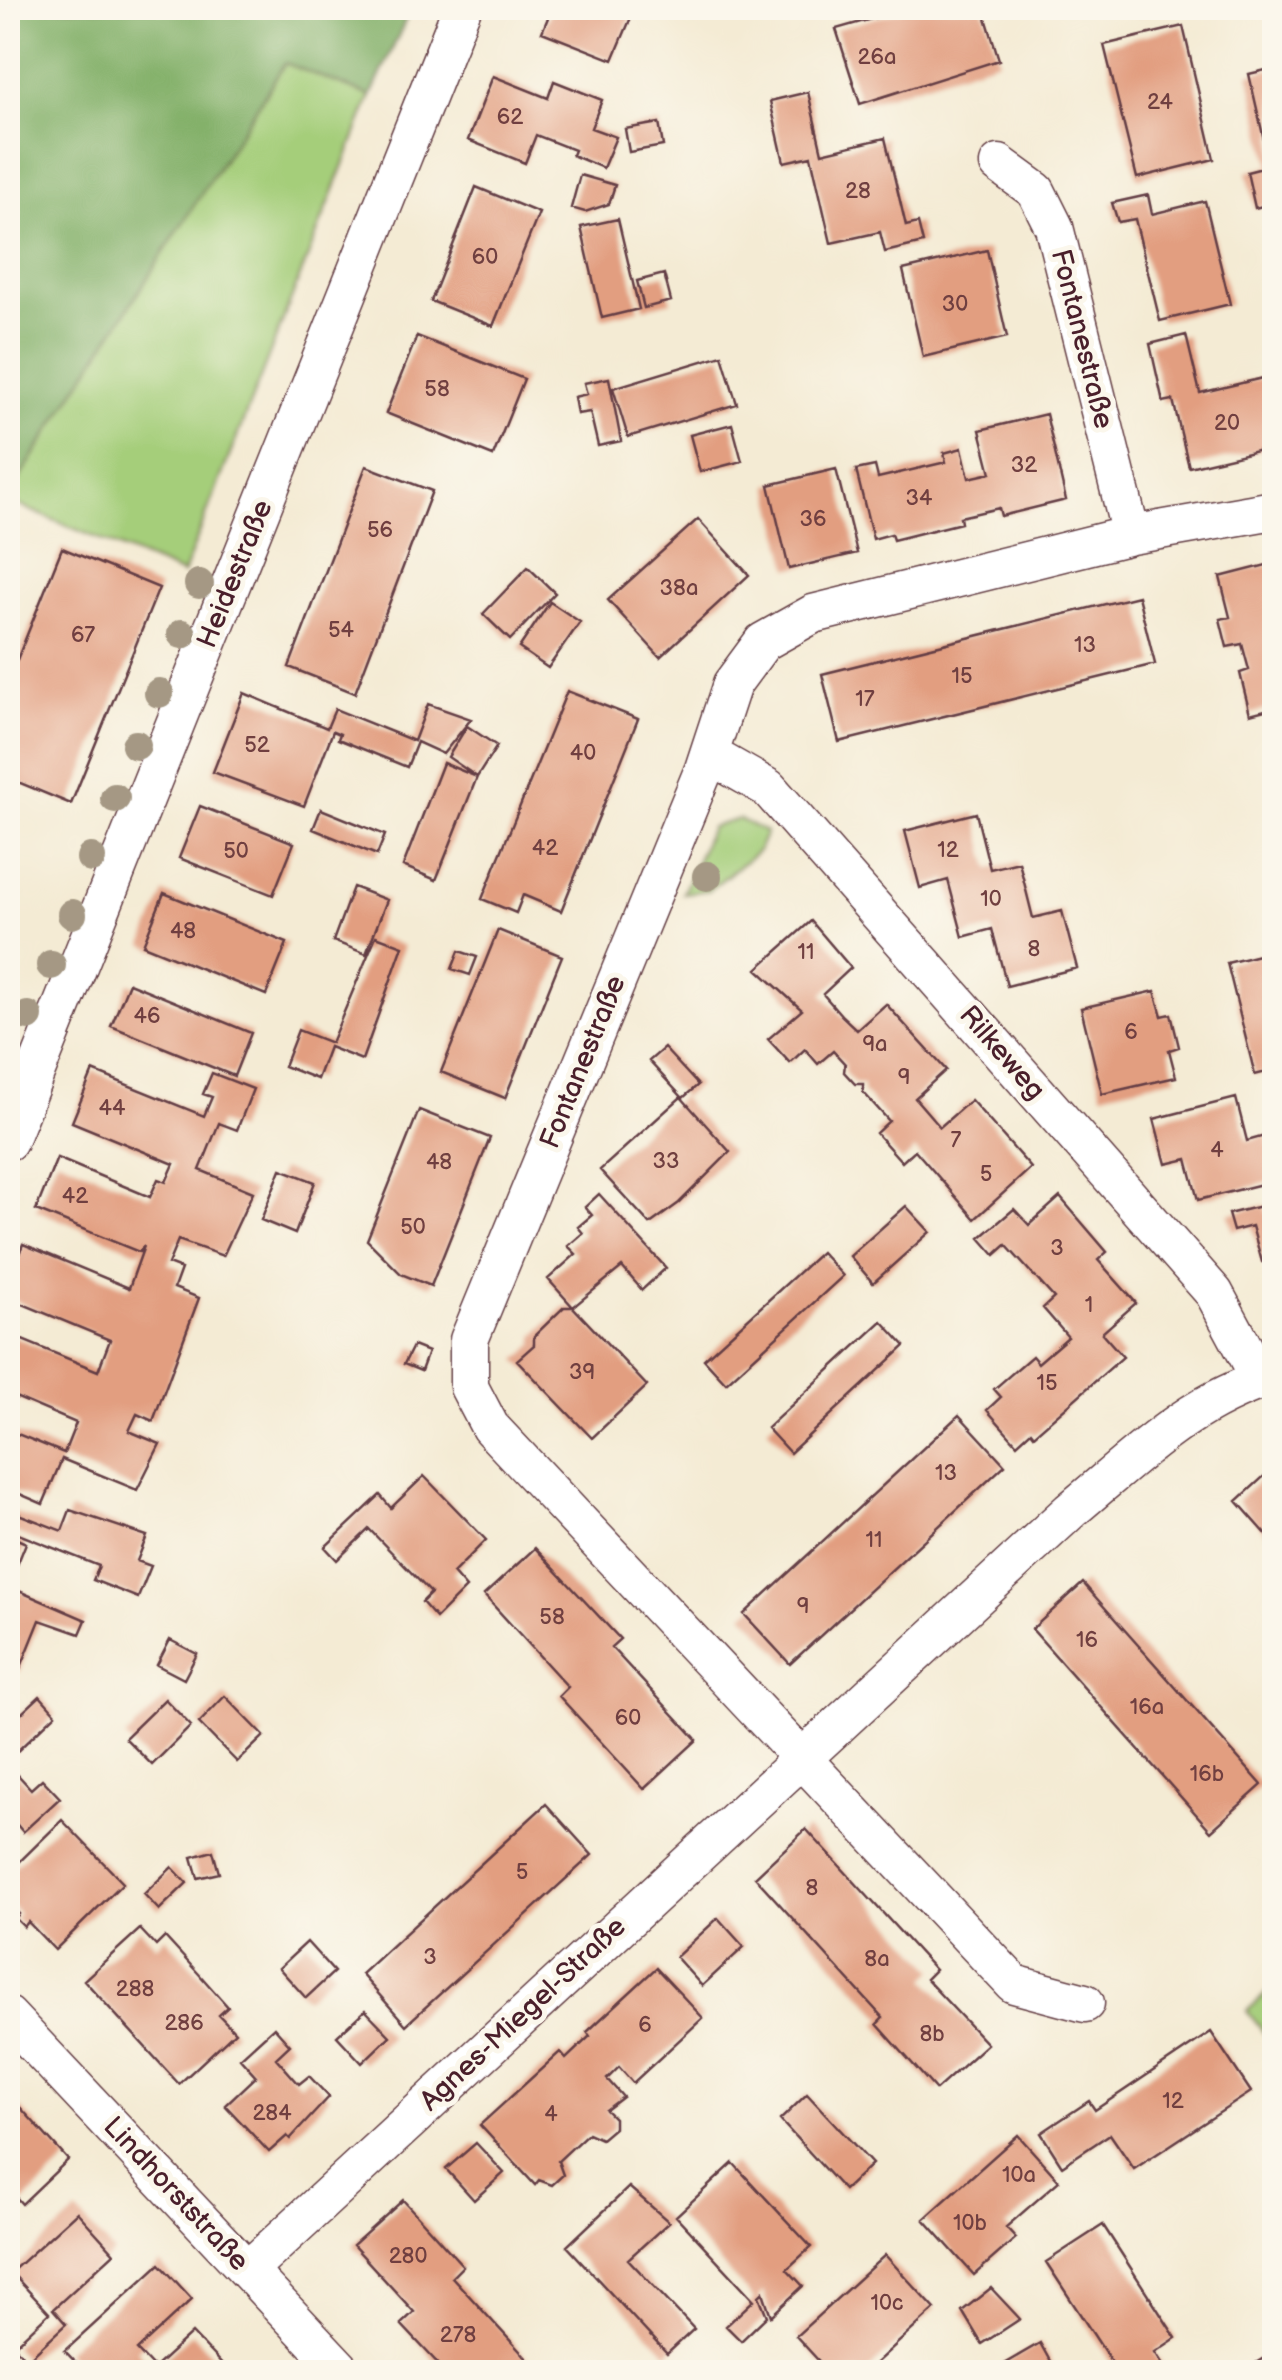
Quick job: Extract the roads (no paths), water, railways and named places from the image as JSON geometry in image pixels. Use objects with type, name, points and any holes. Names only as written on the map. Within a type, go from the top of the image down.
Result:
[{"type":"street","name":"Heidestraße","points":[[8,1141],[462,8]]},
{"type":"street","name":"Fontanestraße","points":[[999,164],[1036,190],[1054,227],[1130,535]]},
{"type":"street","name":"Fontanestraße","points":[[798,1758],[490,1427],[469,1387],[472,1332],[710,756],[732,684],[776,631],[813,614],[1130,535],[1274,510]]},
{"type":"street","name":"Rilkeweg","points":[[710,756],[768,788],[1202,1279],[1268,1378]]},
{"type":"street","name":"Agnes-Miegel-Straße","points":[[248,2270],[798,1758],[1070,1511],[1179,1420],[1221,1393],[1268,1378]]},
{"type":"street","points":[[798,1758],[1014,1984],[1085,2003]]},
{"type":"street","name":"Lindhorststraße","points":[[8,2016],[343,2372]]}]
